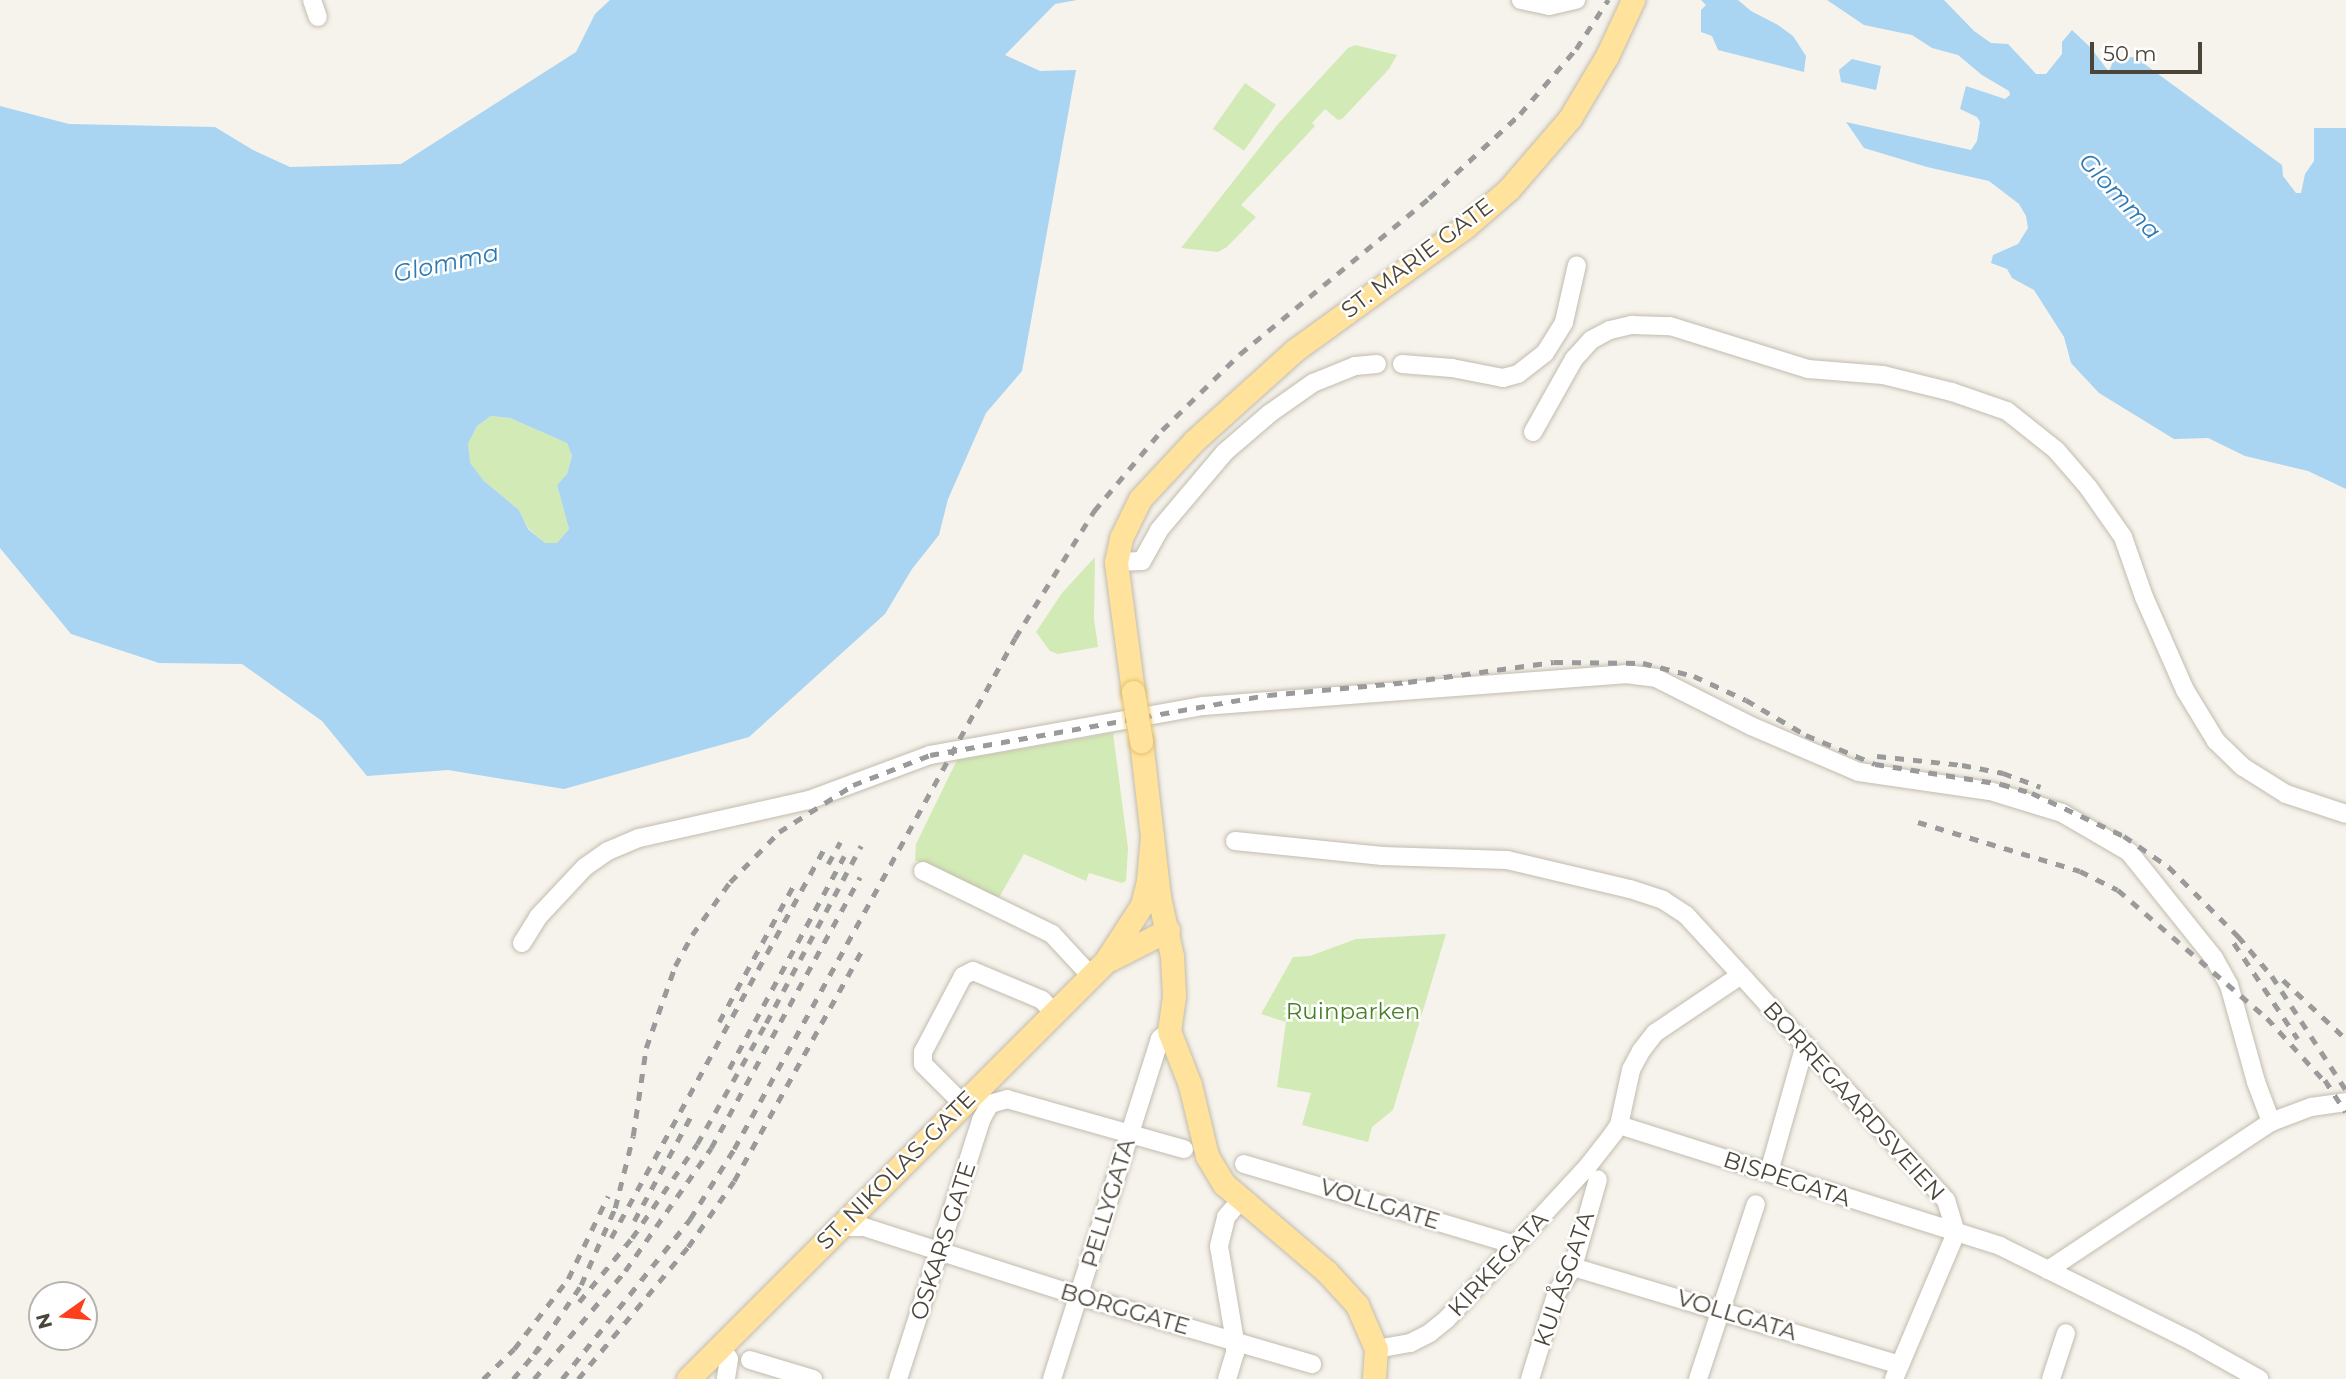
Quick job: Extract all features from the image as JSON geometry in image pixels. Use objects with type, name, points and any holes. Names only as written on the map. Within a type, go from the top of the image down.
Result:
[{"type":"main road","name":"ST. MARIE GATE","points":[[1168,930],[1159,897],[1141,741],[1122,612],[1122,563],[1158,481],[1233,404],[1295,350],[1485,211],[1532,165],[1570,118],[1616,37],[1633,0]]},
{"type":"main road","name":"ST. MARIE GATE","points":[[1141,741],[1153,780],[1168,881],[1168,930],[1174,978],[1169,1031],[1190,1085],[1207,1156],[1224,1184],[1342,1287],[1367,1324],[1376,1349]]},
{"type":"main road","name":"ST. NIKOLAS-GATE","points":[[688,1379],[722,1348],[837,1227],[1098,969],[1142,905],[1148,881],[1152,835]]},
{"type":"main road","name":"ST. NIKOLAS-GATE","points":[[1098,969],[1168,930]]},
{"type":"main road","points":[[1374,1379],[1376,1349]]},
{"type":"street","points":[[1521,0],[1549,6],[1576,0]]},
{"type":"street","points":[[1402,364],[1452,368],[1503,378],[1518,374],[1545,353],[1564,322],[1577,265]]},
{"type":"street","points":[[1533,432],[1574,359],[1591,340],[1610,330],[1632,325],[1670,327],[1808,369],[1883,375],[1952,392],[2007,411],[2056,450],[2088,487],[2123,537],[2144,597],[2185,690],[2216,741],[2243,767],[2286,794],[2346,814]]},
{"type":"street","points":[[1122,563],[1143,561],[1159,530],[1225,452],[1269,414],[1313,383],[1355,366],[1377,364]]},
{"type":"street","points":[[522,943],[538,917],[585,867],[608,851],[639,838],[810,800],[930,755],[1203,706],[1625,674],[1656,677],[1751,726],[1859,772],[2002,795],[2062,813],[2129,852],[2214,958],[2229,985],[2256,1082],[2271,1122]]},
{"type":"street","name":"BORREGAARDSVEIEN","points":[[1235,841],[1382,856],[1507,860],[1630,889],[1663,900],[1686,915],[1946,1200],[1956,1233]]},
{"type":"street","points":[[923,871],[1052,934],[1098,969]]},
{"type":"street","points":[[962,1103],[923,1064],[923,1052],[963,976],[973,971],[1042,1000],[1054,1013]]},
{"type":"street","points":[[1619,1125],[1631,1070],[1641,1051],[1655,1034],[1741,975]]},
{"type":"street","name":"PELLYGATA","points":[[1052,1379],[1160,1039],[1169,1031]]},
{"type":"street","points":[[1769,1172],[1805,1045]]},
{"type":"street","name":"OSKARS GATE","points":[[898,1379],[981,1120],[990,1104],[1007,1099],[1129,1134]]},
{"type":"street","points":[[2048,1270],[2271,1122],[2311,1107],[2346,1102]]},
{"type":"street","name":"BISPEGATA","points":[[1619,1125],[1956,1233]]},
{"type":"street","name":"KIRKEGATA","points":[[1376,1349],[1410,1343],[1430,1333],[1588,1167],[1619,1125]]},
{"type":"street","points":[[1129,1134],[1184,1149]]},
{"type":"street","name":"VOLLGATE","points":[[1244,1164],[1515,1245]]},
{"type":"street","name":"KULÅSGATA","points":[[1530,1379],[1557,1292],[1573,1267],[1598,1179]]},
{"type":"street","points":[[1227,1379],[1235,1353],[1235,1341],[1219,1246],[1226,1217],[1241,1200]]},
{"type":"street","points":[[1698,1379],[1756,1204]]},
{"type":"street","name":"BORGGATE","points":[[837,1227],[864,1227],[1079,1296],[1312,1364]]},
{"type":"street","points":[[1897,1372],[1956,1233],[2000,1247],[2048,1270],[2193,1342],[2259,1379]]},
{"type":"street","name":"VOLLGATA","points":[[1573,1267],[1720,1309],[1897,1372]]},
{"type":"street","points":[[2050,1379],[2066,1332]]},
{"type":"street","points":[[722,1348],[729,1359],[726,1379]]},
{"type":"street","points":[[750,1360],[813,1379]]},
{"type":"green space","points":[[1355,45],[1397,55],[1389,69],[1342,119],[1338,120],[1325,109],[1312,123],[1315,126],[1241,205],[1256,217],[1227,247],[1218,252],[1181,248],[1278,124],[1348,48]]},
{"type":"green space","points":[[1245,83],[1276,105],[1244,151],[1213,129]]},
{"type":"green space","points":[[491,416],[510,418],[567,443],[572,456],[567,474],[557,485],[569,529],[557,543],[545,543],[528,528],[519,510],[484,481],[469,463],[468,444],[477,426]]},
{"type":"green space","points":[[1095,557],[1094,619],[1098,647],[1058,654],[1050,651],[1036,632],[1062,593]]},
{"type":"green space","points":[[1113,733],[1128,848],[1126,881],[1122,883],[1089,873],[1086,881],[1024,854],[998,899],[915,860],[916,844],[957,760]]},
{"type":"green space","name":"Ruinparken","points":[[1446,934],[1393,1110],[1372,1127],[1368,1142],[1302,1125],[1311,1093],[1277,1087],[1286,1022],[1261,1014],[1293,957],[1310,956],[1356,939]]},
{"type":"water","name":"Glomma","points":[[610,0],[1077,0],[1055,4],[1005,55],[1040,71],[1076,70],[1022,371],[986,413],[948,499],[939,535],[912,569],[885,614],[749,737],[564,789],[448,770],[367,776],[322,721],[242,664],[159,663],[71,634],[0,548],[0,106],[69,124],[215,127],[253,150],[290,167],[401,164],[576,52],[595,14]],"holes":[[[491,416],[510,418],[567,443],[572,456],[567,474],[557,485],[569,529],[557,543],[545,543],[528,529],[519,510],[484,481],[470,463],[468,444],[477,426]]]},
{"type":"water","points":[[1701,0],[1738,0],[1751,11],[1778,25],[1793,36],[1806,56],[1804,72],[1718,50],[1712,36],[1701,32],[1701,10],[1706,5]]},
{"type":"water","name":"Glomma","points":[[1827,0],[1944,0],[1974,31],[1991,43],[2008,44],[2036,74],[2046,74],[2062,54],[2062,42],[2072,30],[2091,48],[2109,72],[2114,58],[2135,57],[2282,165],[2283,176],[2296,193],[2301,193],[2305,174],[2314,161],[2314,128],[2346,128],[2346,489],[2308,471],[2245,456],[2208,438],[2174,439],[2099,393],[2071,363],[2064,337],[2034,290],[2012,278],[2007,269],[1991,263],[1993,255],[2018,244],[2028,228],[2026,216],[2019,204],[1989,181],[1927,167],[1864,148],[1846,122],[1971,150],[1977,141],[1980,122],[1977,117],[1960,109],[1966,86],[2005,99],[2010,95],[2009,91],[1982,75],[1958,55],[1932,48],[1912,35],[1864,25]]},
{"type":"water","points":[[1852,59],[1881,66],[1876,90],[1841,82],[1839,70]]},
{"type":"railway","points":[[562,1379],[690,1219],[734,1149],[1015,638],[1094,511],[1162,430],[1240,354],[1429,198],[1520,114],[1576,49],[1608,0]]},
{"type":"railway","points":[[534,1354],[581,1285],[615,1208],[633,1136],[646,1048],[675,966],[692,935],[730,882],[779,832],[853,785],[930,755],[1268,695],[1408,682],[1554,662],[1643,663],[1694,676],[1746,700],[1806,735],[1875,764],[2001,784],[2032,793],[2124,836],[2169,867],[2238,936],[2272,976],[2346,1090]]},
{"type":"railway","points":[[1877,756],[1962,765],[2003,773],[2041,787]]},
{"type":"railway","points":[[1918,822],[2080,871],[2118,890],[2267,1018],[2330,1087]]},
{"type":"railway","points":[[828,864],[840,842]]},
{"type":"railway","points":[[611,1238],[826,846]]},
{"type":"railway","points":[[579,1302],[632,1238],[697,1144],[766,1023],[861,846]]},
{"type":"railway","points":[[729,1069],[844,856]]},
{"type":"railway","points":[[534,1379],[625,1271],[711,1148],[860,877]]},
{"type":"railway","points":[[719,1022],[796,881]]},
{"type":"railway","points":[[2234,943],[2298,1039]]},
{"type":"railway","points":[[578,1379],[688,1247],[734,1181],[862,950]]},
{"type":"railway","points":[[2283,980],[2346,1039]]},
{"type":"railway","points":[[2325,1080],[2346,1112]]},
{"type":"railway","points":[[634,1221],[691,1116]]},
{"type":"railway","points":[[483,1379],[514,1349],[568,1279],[608,1196]]},
{"type":"railway","points":[[513,1379],[540,1347]]}]
